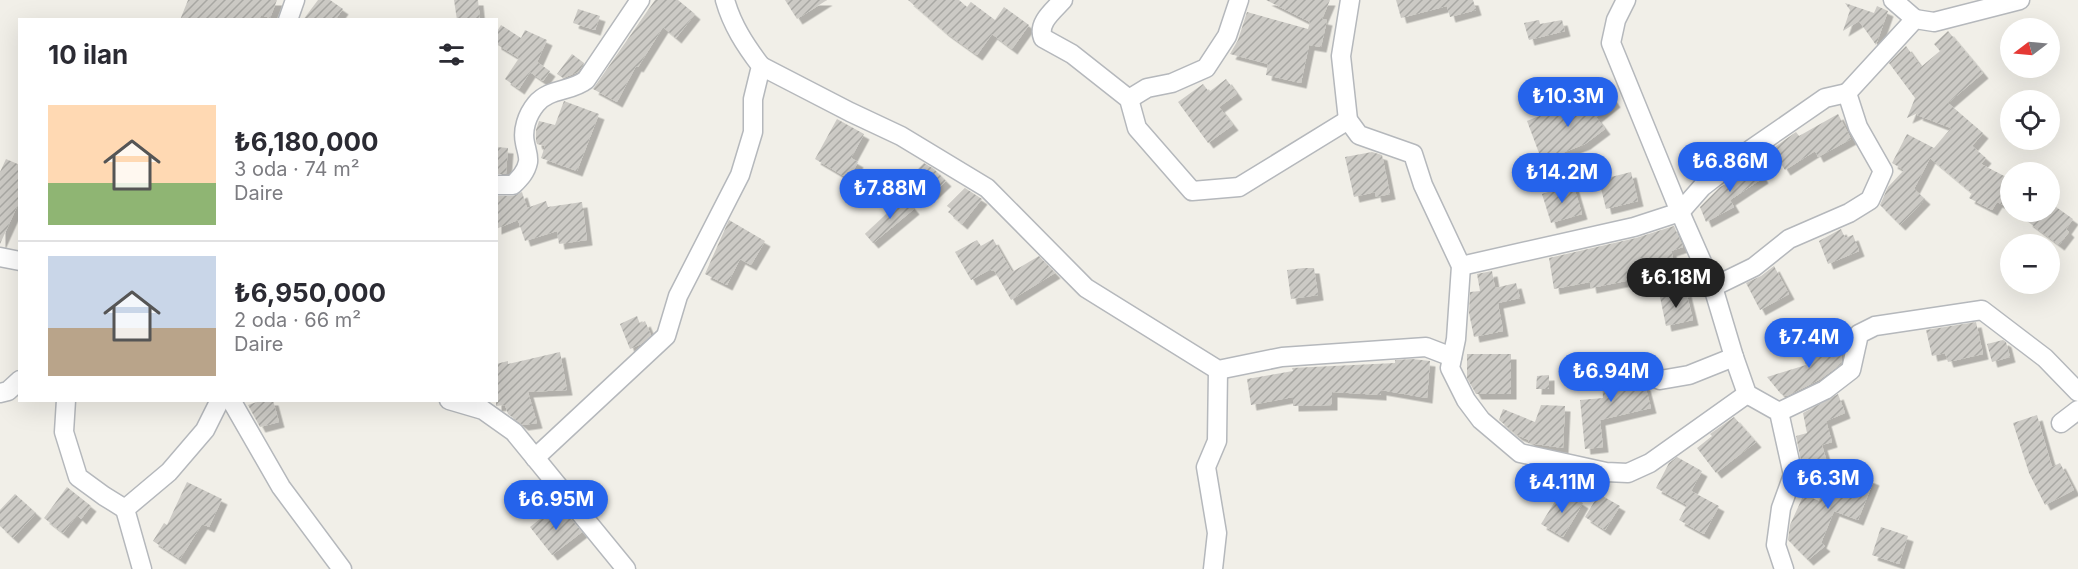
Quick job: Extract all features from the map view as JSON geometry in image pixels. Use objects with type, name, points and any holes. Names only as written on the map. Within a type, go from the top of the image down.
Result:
[{"type":"street","points":[[289,18],[295,0]]},
{"type":"street","points":[[498,184],[513,185],[523,176],[529,160],[524,136],[526,123],[536,104],[551,93],[579,86],[586,80],[640,0]]},
{"type":"street","points":[[725,0],[729,15],[743,43],[761,66],[901,136],[987,188],[1086,288],[1218,369],[1282,357],[1426,347],[1452,357]]},
{"type":"street","points":[[1063,0],[1041,25],[1043,38],[1072,54],[1129,99],[1137,128],[1192,191],[1239,187],[1348,120]]},
{"type":"street","points":[[1129,99],[1147,88],[1172,83],[1206,68],[1227,36],[1239,0]]},
{"type":"street","points":[[1350,0],[1341,56],[1348,120],[1359,135],[1413,154],[1423,185],[1461,266],[1456,339],[1450,368],[1466,400],[1481,420],[1520,453],[1606,472],[1628,473],[1650,463],[1747,394]]},
{"type":"street","points":[[1626,0],[1616,20],[1611,44],[1713,287],[1747,394],[1779,412],[1793,475],[1781,508],[1776,544],[1784,569]]},
{"type":"street","points":[[1893,0],[1915,19],[1934,22],[2020,0]]},
{"type":"street","points":[[1461,266],[1614,232],[1680,212],[1702,187],[1750,150],[1825,98],[1847,93],[1915,19]]},
{"type":"street","points":[[535,458],[666,336],[678,296],[740,175],[753,132],[753,99],[761,66]]},
{"type":"street","points":[[1713,287],[1754,267],[1789,239],[1849,213],[1869,200],[1883,171],[1858,127],[1847,93]]},
{"type":"street","points":[[0,257],[18,261]]},
{"type":"street","points":[[1779,412],[1825,390],[1851,370],[1859,334],[1875,326],[1982,310],[2045,358],[2078,392]]},
{"type":"street","points":[[1642,371],[1660,380],[1689,375],[1734,357]]},
{"type":"street","points":[[1213,569],[1217,533],[1206,467],[1217,441],[1218,369]]},
{"type":"street","points":[[0,393],[8,391],[18,382]]},
{"type":"street","points":[[66,402],[64,432],[78,477],[125,509],[142,569]]},
{"type":"street","points":[[125,509],[170,472],[205,430],[219,402]]},
{"type":"street","points":[[232,402],[281,487],[342,569]]},
{"type":"street","points":[[456,402],[483,410],[514,432],[626,569]]},
{"type":"street","points":[[2061,423],[2078,410]]},
{"type":"building","points":[[188,0],[277,0],[270,18],[261,15],[260,18],[181,18]]},
{"type":"building","points":[[318,0],[330,0],[343,9],[336,18],[304,18]]},
{"type":"building","points":[[454,0],[478,0],[480,18],[457,18]]},
{"type":"building","points":[[655,0],[678,0],[695,14],[676,38],[663,27],[638,67],[636,66],[617,102],[593,89]]},
{"type":"building","points":[[785,0],[827,0],[797,19]]},
{"type":"building","points":[[908,0],[959,0],[967,7],[971,2],[995,20],[1004,7],[1029,25],[1012,49],[992,34],[977,55],[945,32]]},
{"type":"building","points":[[1266,0],[1330,0],[1322,19],[1327,20],[1321,47],[1309,45],[1301,83],[1266,75],[1268,64],[1230,54],[1238,40],[1247,12],[1308,29],[1310,22]]},
{"type":"building","points":[[1396,0],[1473,0],[1476,10],[1450,17],[1447,6],[1401,18]]},
{"type":"building","points":[[1845,3],[1874,13],[1877,6],[1888,11],[1876,45],[1859,21],[1843,31],[1850,10]]},
{"type":"building","points":[[578,9],[600,16],[595,30],[573,23]]},
{"type":"building","points":[[1539,20],[1540,24],[1562,20],[1565,31],[1529,40],[1524,23]]},
{"type":"building","points":[[501,25],[521,38],[525,30],[547,40],[537,62],[550,71],[543,81],[530,72],[519,89],[505,79],[519,58],[498,45],[498,30]]},
{"type":"building","points":[[1948,31],[1983,73],[1948,103],[1983,133],[1972,146],[1986,158],[1981,164],[2000,174],[2000,203],[1997,202],[1992,210],[1969,198],[1972,193],[1930,158],[1914,189],[1925,199],[1900,225],[1880,205],[1888,187],[1904,170],[1892,163],[1907,134],[1934,148],[1951,128],[1917,115],[1918,113],[1907,118],[1915,98],[1889,63],[1906,46],[1921,67],[1940,51],[1934,44]]},
{"type":"building","points":[[572,54],[584,63],[578,72],[563,78],[557,74]]},
{"type":"building","points":[[1226,79],[1237,94],[1219,107],[1233,125],[1208,143],[1178,102],[1203,84],[1209,92]]},
{"type":"building","points":[[1607,90],[1615,102],[1596,117],[1605,129],[1585,144],[1542,161],[1527,121],[1564,106],[1568,119]]},
{"type":"building","points":[[564,101],[599,114],[577,171],[541,158],[545,146],[537,144],[536,141],[539,121],[555,125]]},
{"type":"building","points":[[1838,114],[1851,139],[1818,157],[1815,151],[1785,170],[1772,149],[1796,132],[1799,136]]},
{"type":"building","points":[[837,119],[864,134],[851,158],[858,162],[849,179],[815,159]]},
{"type":"building","points":[[498,147],[508,148],[506,174],[498,174]]},
{"type":"building","points":[[1372,152],[1382,155],[1390,194],[1376,197],[1375,192],[1354,197],[1345,157]]},
{"type":"building","points":[[6,159],[18,164],[18,204],[0,244],[0,172]]},
{"type":"building","points":[[1753,162],[1763,178],[1730,200],[1734,207],[1706,222],[1700,207],[1720,187],[1740,177],[1738,174]]},
{"type":"building","points":[[924,163],[946,181],[932,194],[924,188],[916,196],[904,183]]},
{"type":"building","points":[[1631,172],[1638,201],[1606,209],[1599,180]]},
{"type":"building","points":[[1573,184],[1582,214],[1551,223],[1542,194]]},
{"type":"building","points":[[965,188],[982,199],[962,224],[948,212],[951,209],[947,206]]},
{"type":"building","points":[[522,192],[527,208],[546,201],[548,207],[582,202],[587,240],[559,244],[557,231],[525,241],[518,220],[498,228],[498,196],[513,196]]},
{"type":"building","points":[[904,197],[914,209],[873,243],[865,234]]},
{"type":"building","points":[[2060,210],[2073,219],[2066,229],[2069,232],[2060,244],[2060,234],[2044,234],[2028,222],[2060,222]]},
{"type":"building","points":[[729,220],[765,241],[751,265],[740,259],[727,285],[705,274]]},
{"type":"building","points":[[1674,226],[1683,247],[1671,251],[1676,268],[1656,275],[1591,288],[1590,282],[1554,289],[1549,258],[1636,238]]},
{"type":"building","points":[[1841,229],[1845,238],[1853,235],[1859,251],[1828,264],[1819,241]]},
{"type":"building","points":[[993,239],[1012,272],[1039,256],[1055,273],[1011,300],[994,270],[991,269],[971,280],[955,252],[977,240],[981,246]]},
{"type":"building","points":[[1774,266],[1789,294],[1760,310],[1746,283],[1761,276]]},
{"type":"building","points":[[1314,268],[1318,295],[1291,299],[1287,270]]},
{"type":"building","points":[[1492,271],[1495,288],[1516,283],[1520,298],[1498,303],[1503,331],[1474,337],[1469,313],[1470,292],[1480,291],[1477,274]]},
{"type":"building","points":[[1686,291],[1693,320],[1666,326],[1660,297]]},
{"type":"building","points":[[637,316],[640,324],[645,321],[651,335],[641,344],[630,349],[620,324]]},
{"type":"building","points":[[1976,322],[1983,354],[1948,362],[1945,353],[1932,356],[1926,330]]},
{"type":"building","points":[[1835,340],[1842,358],[1841,364],[1819,380],[1787,396],[1781,394],[1767,377],[1806,365],[1802,353]]},
{"type":"building","points":[[2003,340],[2006,342],[2010,357],[1992,362],[1987,344]]},
{"type":"building","points":[[560,352],[567,390],[528,392],[537,423],[523,425],[508,414],[505,405],[496,406],[498,402],[498,364],[508,361],[508,364]]},
{"type":"building","points":[[1467,354],[1511,354],[1511,394],[1476,394],[1467,378]]},
{"type":"building","points":[[1617,357],[1618,383],[1635,379],[1645,385],[1651,408],[1600,420],[1603,447],[1585,449],[1580,400],[1603,398],[1601,360]]},
{"type":"building","points":[[1395,360],[1430,361],[1427,398],[1381,390],[1381,395],[1332,392],[1332,405],[1293,406],[1293,397],[1251,405],[1247,379],[1293,371],[1292,368],[1395,363]]},
{"type":"building","points":[[1549,375],[1549,389],[1536,389],[1537,376]]},
{"type":"building","points":[[1838,394],[1845,413],[1826,421],[1832,442],[1822,445],[1829,469],[1804,476],[1796,436],[1807,433],[1803,413]]},
{"type":"building","points":[[257,402],[274,402],[279,422],[260,427],[248,405]]},
{"type":"building","points":[[1541,405],[1565,406],[1563,448],[1528,443],[1529,440],[1517,435],[1499,420],[1503,409],[1535,422]]},
{"type":"building","points":[[2037,415],[2052,467],[2060,463],[2074,490],[2045,505],[2029,473],[2013,423]]},
{"type":"building","points":[[1734,417],[1756,442],[1716,473],[1697,448],[1712,436],[1710,434]]},
{"type":"building","points":[[1677,457],[1702,471],[1691,491],[1719,506],[1704,534],[1679,520],[1687,505],[1656,488],[1669,463]]},
{"type":"building","points":[[1848,469],[1874,480],[1858,520],[1834,511],[1821,543],[1825,546],[1808,560],[1788,540],[1790,525],[1804,494],[1819,501],[1831,471],[1845,476]]},
{"type":"building","points":[[187,482],[222,499],[209,527],[202,524],[180,559],[153,541],[164,523],[167,525]]},
{"type":"building","points":[[67,487],[91,506],[81,519],[77,515],[63,533],[44,518]]},
{"type":"building","points":[[1562,490],[1583,503],[1563,537],[1541,524]]},
{"type":"building","points":[[15,494],[36,513],[13,538],[0,526],[0,510]]},
{"type":"building","points":[[1599,494],[1620,506],[1605,530],[1585,517]]},
{"type":"building","points":[[562,509],[582,532],[552,555],[530,527],[545,515],[549,519]]},
{"type":"building","points":[[1881,527],[1908,536],[1899,564],[1872,555]]}]
